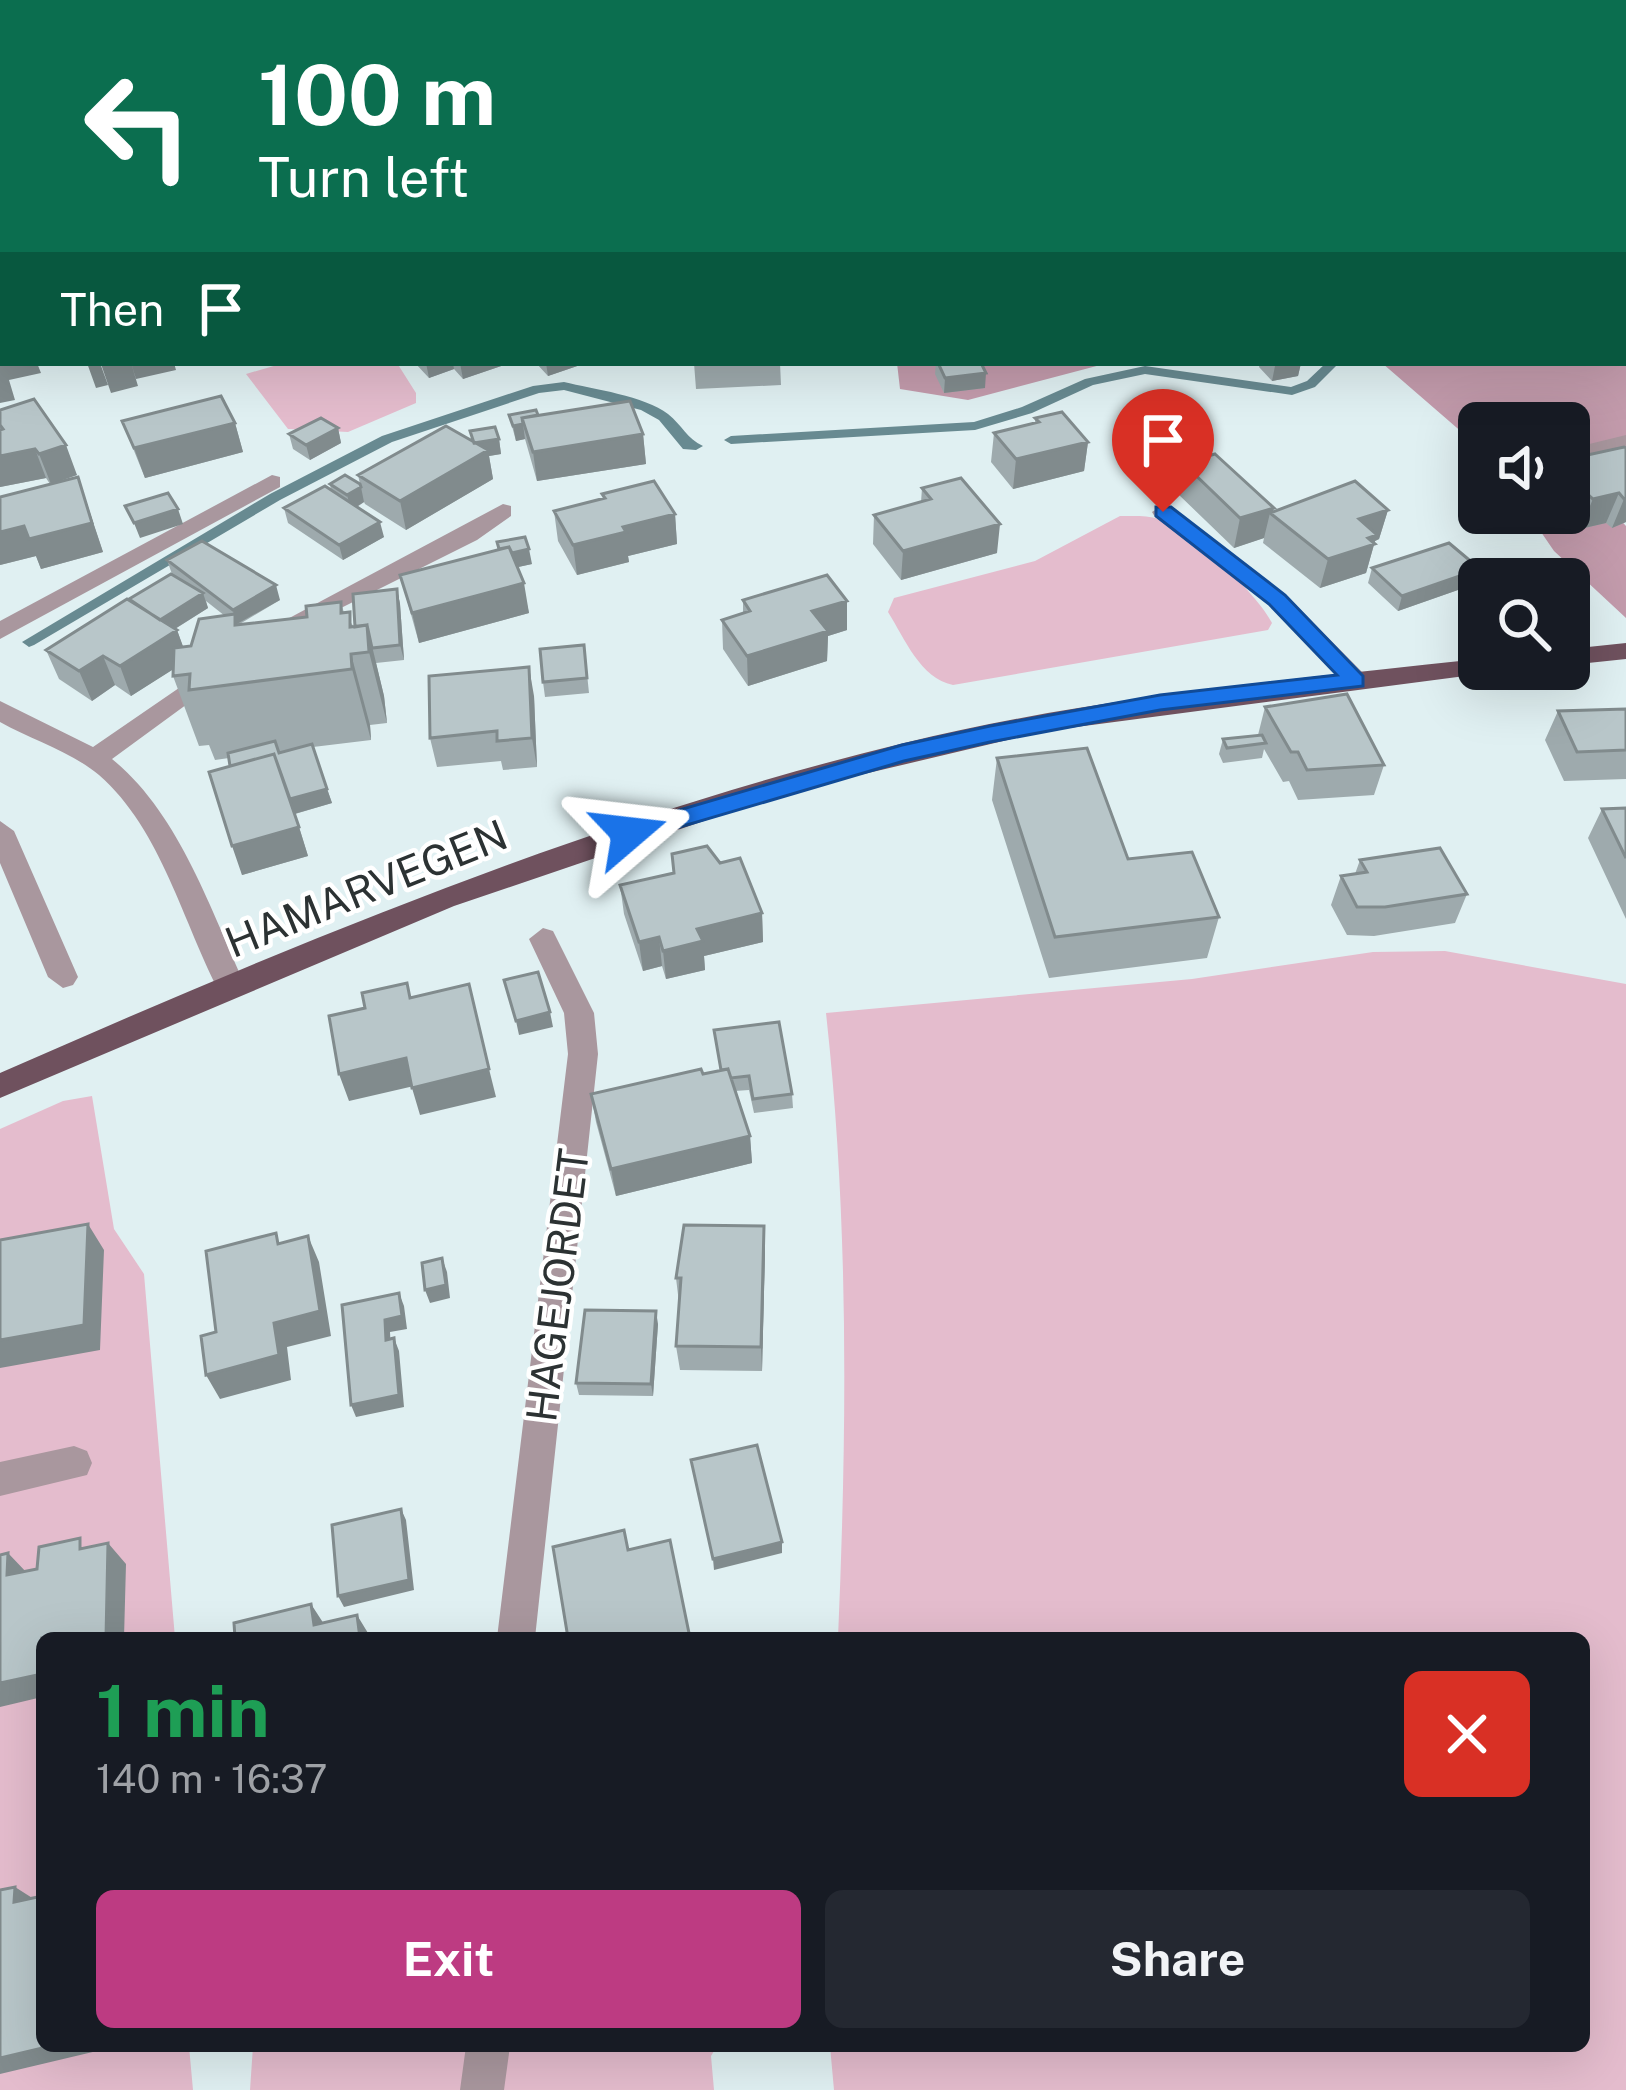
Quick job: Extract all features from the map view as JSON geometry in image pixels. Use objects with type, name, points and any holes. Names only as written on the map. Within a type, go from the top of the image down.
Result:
[{"type":"main road","points":[[1590,655],[1626,651]]},
{"type":"main road","name":"HAMARVEGEN","points":[[0,1086],[231,987],[577,851],[902,753],[1160,702],[1458,670]]},
{"type":"street","points":[[1590,451],[1626,442]]},
{"type":"street","points":[[0,631],[272,482]]},
{"type":"street","points":[[266,638],[469,535],[503,511]]},
{"type":"street","points":[[1163,512],[1277,599],[1355,681]]},
{"type":"street","points":[[94,759],[230,660]]},
{"type":"street","points":[[0,710],[34,733],[94,759],[125,784],[231,987]]},
{"type":"street","points":[[0,831],[63,976]]},
{"type":"street","name":"HAGEJORDET","points":[[517,1632],[584,1054],[579,1013],[543,939]]},
{"type":"street","points":[[0,1479],[74,1463]]},
{"type":"street","points":[[482,2090],[487,2052]]},
{"type":"shaded area","points":[[274,366],[399,366],[416,393],[416,403],[348,432],[288,429],[246,374]]},
{"type":"shaded area","points":[[897,366],[1097,366],[968,400],[900,389]]},
{"type":"shaded area","points":[[1385,366],[1626,366],[1626,446],[1605,503],[1626,526],[1626,618],[1590,584],[1590,558],[1562,558],[1542,534],[1590,534],[1590,402],[1458,402],[1458,429]]},
{"type":"shaded area","points":[[1120,516],[1159,519],[1188,536],[1222,564],[1264,610],[1272,623],[1268,630],[953,685],[922,666],[888,612],[894,598],[1035,561]]},
{"type":"shaded area","points":[[1445,951],[1626,984],[1626,2090],[834,2090],[831,2052],[1590,2052],[1590,1632],[838,1632],[844,1325],[839,1169],[826,1013],[1192,979],[1373,952]]},
{"type":"shaded area","points":[[92,1096],[114,1229],[144,1274],[174,1632],[36,1632],[36,2052],[190,2052],[193,2090],[0,2090],[0,1129],[63,1101]]},
{"type":"shaded area","points":[[253,2052],[713,2052],[714,2090],[250,2090]]},
{"type":"building","points":[[939,366],[982,366],[986,373],[945,378]]},
{"type":"building","points":[[221,396],[235,423],[134,448],[122,421]]},
{"type":"building","points":[[34,399],[66,445],[39,454],[35,449],[0,456],[0,410]]},
{"type":"building","points":[[630,401],[643,434],[533,452],[522,418]]},
{"type":"building","points":[[536,410],[538,415],[522,418],[523,424],[513,426],[509,415]]},
{"type":"building","points":[[1062,412],[1088,442],[1016,459],[994,433],[1039,422],[1035,418]]},
{"type":"building","points":[[321,418],[338,428],[306,445],[289,434]]},
{"type":"building","points":[[446,426],[488,450],[400,501],[358,475]]},
{"type":"building","points":[[495,427],[499,439],[474,443],[470,431]]},
{"type":"building","points":[[1626,448],[1626,498],[1619,493],[1590,496],[1590,454]]},
{"type":"building","points":[[1215,454],[1274,508],[1240,518],[1183,463]]},
{"type":"building","points":[[345,475],[361,487],[347,495],[330,484]]},
{"type":"building","points":[[78,477],[92,523],[29,539],[24,526],[0,532],[0,497]]},
{"type":"building","points":[[961,478],[1000,524],[903,551],[874,515],[931,499],[922,488]]},
{"type":"building","points":[[654,481],[675,514],[623,527],[626,532],[573,545],[554,511],[605,498],[602,494]]},
{"type":"building","points":[[1355,481],[1388,510],[1359,519],[1377,535],[1368,538],[1375,544],[1328,559],[1270,513]]},
{"type":"building","points":[[325,486],[380,522],[339,545],[284,508]]},
{"type":"building","points":[[168,493],[178,509],[134,523],[125,506]]},
{"type":"building","points":[[525,537],[529,549],[512,553],[509,547],[499,549],[497,542]]},
{"type":"building","points":[[202,541],[276,585],[233,610],[167,560]]},
{"type":"building","points":[[1449,543],[1467,558],[1458,558],[1458,577],[1402,596],[1372,568]]},
{"type":"building","points":[[509,547],[524,583],[412,613],[400,575]]},
{"type":"building","points":[[171,574],[203,593],[160,620],[129,599]]},
{"type":"building","points":[[827,575],[847,601],[812,611],[828,631],[747,656],[722,620],[750,611],[743,600]]},
{"type":"building","points":[[397,589],[400,645],[372,648],[367,625],[355,627],[353,594]]},
{"type":"building","points":[[127,599],[177,630],[120,666],[103,656],[79,671],[46,650]]},
{"type":"building","points":[[341,602],[341,613],[350,612],[350,627],[367,625],[369,652],[351,654],[352,669],[189,690],[190,674],[173,676],[174,648],[191,646],[199,619],[235,614],[235,625],[307,617],[306,606]]},
{"type":"building","points":[[584,645],[587,678],[543,682],[540,649]]},
{"type":"building","points":[[529,667],[532,738],[497,741],[497,731],[430,738],[429,676]]},
{"type":"building","points":[[1347,694],[1384,765],[1307,770],[1265,707]]},
{"type":"building","points":[[1626,709],[1626,750],[1577,752],[1558,711]]},
{"type":"building","points":[[1262,735],[1266,743],[1227,748],[1223,739]]},
{"type":"building","points":[[275,741],[279,753],[312,744],[327,789],[290,799],[274,754],[230,766],[228,753]]},
{"type":"building","points":[[1087,748],[1128,859],[1192,852],[1219,917],[1055,937],[997,758]]},
{"type":"building","points":[[274,754],[299,827],[232,846],[209,772]]},
{"type":"building","points":[[1626,808],[1626,858],[1602,809]]},
{"type":"building","points":[[707,846],[720,863],[740,858],[762,913],[697,929],[703,941],[663,951],[659,937],[639,942],[620,885],[674,873],[672,854]]},
{"type":"building","points":[[1440,848],[1467,894],[1357,907],[1341,876],[1367,872],[1360,860]]},
{"type":"building","points":[[538,972],[550,1012],[516,1021],[504,980]]},
{"type":"building","points":[[407,983],[410,998],[469,984],[489,1069],[412,1088],[406,1058],[339,1074],[329,1016],[365,1008],[362,993]]},
{"type":"building","points":[[779,1022],[792,1094],[753,1099],[749,1076],[731,1078],[728,1069],[721,1070],[714,1030]]},
{"type":"building","points":[[701,1069],[703,1074],[728,1069],[750,1136],[611,1169],[591,1094]]},
{"type":"building","points":[[88,1224],[84,1325],[0,1340],[0,1240]]},
{"type":"building","points":[[684,1225],[764,1226],[761,1347],[676,1346],[681,1278],[676,1278]]},
{"type":"building","points":[[276,1233],[278,1244],[308,1236],[320,1311],[274,1323],[279,1355],[206,1375],[201,1336],[216,1332],[206,1251]]},
{"type":"building","points":[[442,1258],[446,1285],[425,1290],[422,1263]]},
{"type":"building","points":[[399,1293],[402,1316],[385,1320],[386,1340],[394,1338],[399,1395],[351,1405],[342,1305]]},
{"type":"building","points":[[585,1310],[656,1311],[651,1384],[576,1383]]},
{"type":"building","points":[[757,1445],[782,1542],[713,1559],[691,1460]]},
{"type":"building","points":[[401,1509],[409,1580],[338,1596],[332,1525]]},
{"type":"building","points":[[624,1530],[628,1550],[670,1540],[689,1632],[567,1632],[553,1547]]},
{"type":"building","points":[[80,1538],[80,1549],[108,1543],[106,1632],[36,1632],[36,1675],[0,1683],[0,1555],[8,1553],[7,1575],[37,1569],[39,1547]]},
{"type":"building","points":[[311,1604],[314,1625],[357,1615],[359,1632],[235,1632],[234,1623]]},
{"type":"building","points":[[15,1887],[14,1902],[36,1897],[36,2050],[0,2058],[0,1890]]},
{"type":"waterway","points":[[731,440],[975,426],[1027,410],[1089,382],[1145,370],[1292,391],[1311,384],[1330,366]]},
{"type":"waterway","points":[[29,642],[275,497],[387,439],[537,389],[564,386],[646,407],[664,417],[688,446],[696,446]]},
{"type":"route","points":[[629,833],[902,753],[990,734],[1160,702],[1355,681],[1277,599],[1163,512]]}]
